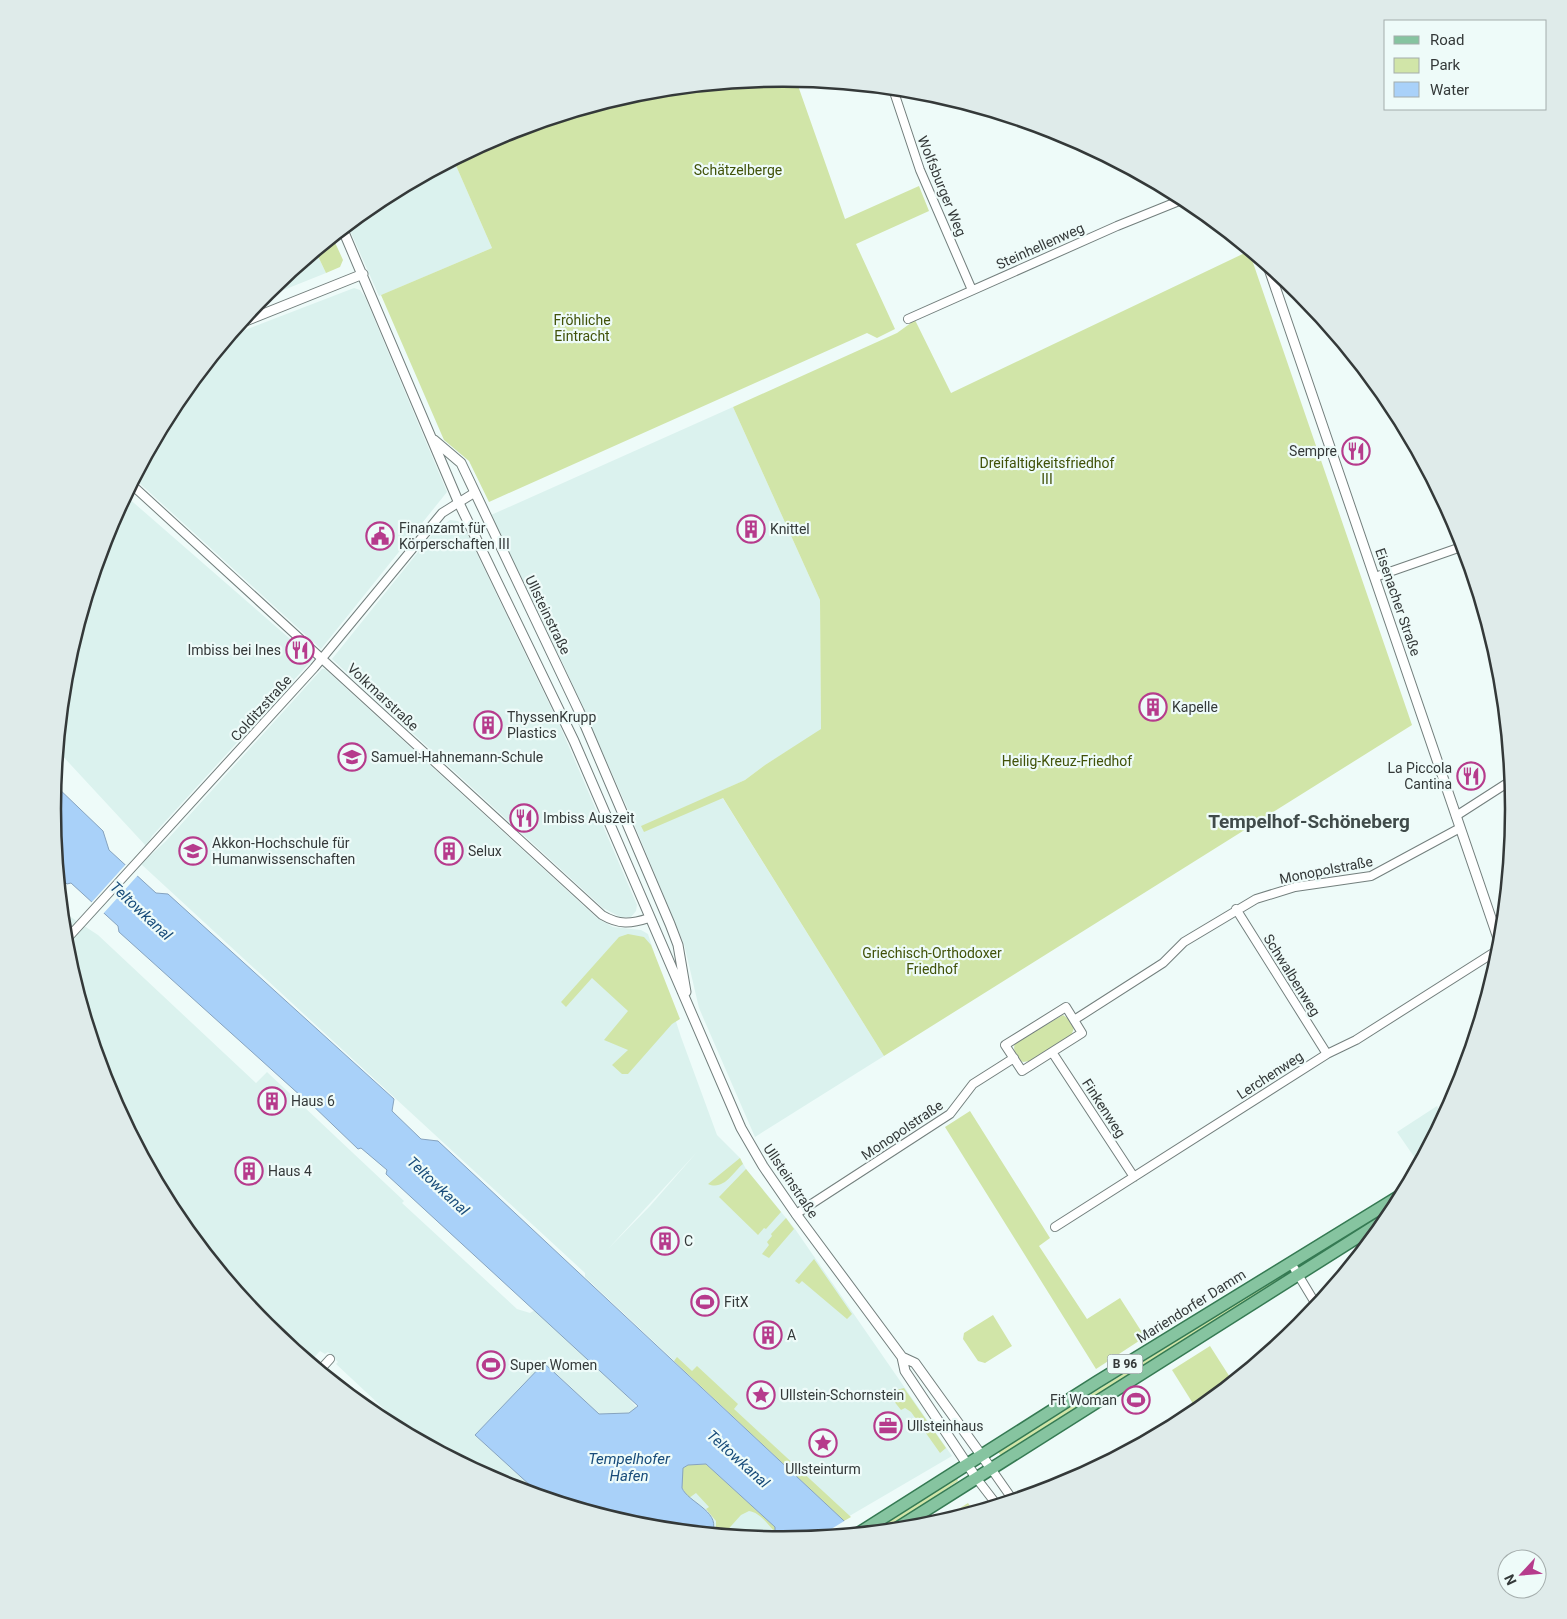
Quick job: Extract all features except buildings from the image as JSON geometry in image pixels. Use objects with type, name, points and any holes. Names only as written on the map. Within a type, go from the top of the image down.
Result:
[{"type":"main road","name":"Mariendorfer Damm","points":[[869,1527],[1205,1315],[1389,1202]]},
{"type":"main road","name":"B 96","points":[[910,1520],[1370,1229]]},
{"type":"street","name":"Wolfsburger Weg","points":[[895,96],[920,170],[972,290]]},
{"type":"street","name":"Steinhellenweg","points":[[908,319],[1125,222],[1175,203]]},
{"type":"street","name":"Ullsteinstraße","points":[[346,236],[458,501],[574,741],[741,1128],[763,1166],[796,1214],[902,1357],[905,1371],[993,1500]]},
{"type":"street","points":[[256,317],[363,274]]},
{"type":"street","name":"Eisenacher Straße","points":[[1272,278],[1495,931]]},
{"type":"street","name":"Ullsteinstraße","points":[[432,439],[461,463],[492,533],[572,697],[666,912],[678,945],[687,1003]]},
{"type":"street","name":"Volkmarstraße","points":[[136,489],[602,915],[611,920],[629,924],[649,918]]},
{"type":"street","name":"Colditzstraße","points":[[72,933],[322,659],[442,513],[458,501],[474,493]]},
{"type":"street","points":[[477,540],[492,533]]},
{"type":"street","points":[[1375,577],[1457,549]]},
{"type":"street","points":[[1456,816],[1505,785]]},
{"type":"street","points":[[608,821],[624,814]]},
{"type":"street","name":"Monopolstraße","points":[[1074,1020],[1163,963],[1184,942],[1256,899],[1286,890],[1371,876],[1460,828]]},
{"type":"street","name":"Schwalbenweg","points":[[1236,910],[1327,1054]]},
{"type":"street","points":[[649,918],[666,912]]},
{"type":"street","name":"Lerchenweg","points":[[1055,1227],[1327,1054],[1356,1040],[1491,953]]},
{"type":"street","points":[[1066,1007],[1082,1033],[1052,1052],[1022,1071],[1005,1045],[1066,1007]]},
{"type":"street","name":"Finkenweg","points":[[1052,1052],[1134,1177]]},
{"type":"street","name":"Monopolstraße","points":[[796,1214],[950,1114],[973,1084],[1014,1058]]},
{"type":"street","points":[[1291,1263],[1313,1300]]},
{"type":"street","name":"Ullsteinstraße","points":[[902,1357],[915,1363],[1009,1495]]},
{"type":"street","points":[[324,1366],[330,1359]]},
{"type":"shaded area","points":[[456,166],[492,248],[379,296],[351,232],[382,209],[422,184]]},
{"type":"shaded area","points":[[318,257],[326,273],[281,291]]},
{"type":"shaded area","points":[[354,288],[360,290],[365,297],[447,492],[321,649],[140,483],[158,448],[183,408],[242,331]]},
{"type":"shaded area","points":[[733,407],[820,600],[821,730],[765,765],[745,780],[719,792],[884,1056],[755,1137],[699,1008],[684,944],[626,805],[565,668],[491,515]]},
{"type":"shaded area","points":[[131,500],[313,659],[152,836],[146,846],[63,757],[67,715],[86,623],[116,533]]},
{"type":"shaded area","points":[[450,520],[458,521],[464,527],[560,726],[637,905],[636,911],[631,917],[620,917],[603,908],[332,659],[435,531]]},
{"type":"shaded area","points":[[322,669],[325,669],[597,918],[613,927],[641,930],[648,934],[681,1037],[717,1135],[740,1158],[746,1169],[795,1229],[952,1456],[846,1518],[687,1373],[585,1277],[585,1273],[141,864],[166,841]],"holes":[[[697,1152],[650,1206],[608,1249]]]},
{"type":"shaded area","points":[[69,916],[98,935],[256,1083],[267,1072],[404,1201],[402,1203],[517,1309],[530,1313],[535,1310],[621,1389],[637,1408],[629,1413],[599,1414],[546,1364],[475,1435],[530,1486],[464,1457],[422,1435],[387,1413],[336,1364],[338,1362],[328,1352],[325,1354],[320,1351],[314,1358],[307,1353],[240,1286],[183,1211],[158,1171],[116,1086],[100,1042],[86,996]]},
{"type":"shaded area","points":[[1437,1106],[1440,1110],[1415,1159],[1397,1132]]},
{"type":"shaded area","points":[[707,1464],[775,1527],[777,1532],[711,1528],[683,1492]]},
{"type":"green space","name":"Fröhliche Eintracht","points":[[799,88],[845,219],[919,186],[929,211],[856,244],[895,329],[877,338],[867,333],[489,502],[469,461],[444,440],[381,295],[492,248],[456,166],[507,142],[597,112],[689,93],[736,89]]},
{"type":"green space","points":[[336,244],[343,260],[340,267],[326,273],[318,257]]},
{"type":"green space","points":[[1244,253],[1252,260],[1412,725],[884,1056],[723,798],[644,832],[641,826],[745,780],[821,729],[820,600],[733,407],[897,333],[915,320],[951,393]]},
{"type":"green space","points":[[628,934],[644,937],[651,945],[680,1019],[672,1024],[628,1074],[622,1074],[612,1065],[628,1050],[604,1040],[628,1011],[592,978],[566,1007],[561,1002],[619,937]]},
{"type":"green space","points":[[1063,1015],[1069,1019],[1074,1028],[1071,1036],[1030,1061],[1023,1062],[1016,1054],[1015,1043]]},
{"type":"green space","points":[[970,1111],[1050,1238],[1039,1246],[1087,1319],[1120,1298],[1145,1337],[1096,1369],[945,1127]]},
{"type":"green space","points":[[740,1158],[743,1164],[728,1180],[719,1185],[708,1184]]},
{"type":"green space","points":[[746,1169],[781,1212],[758,1235],[719,1197]]},
{"type":"green space","points":[[786,1218],[794,1229],[769,1258],[762,1254],[769,1245],[767,1242],[772,1236],[771,1234]]},
{"type":"green space","points":[[814,1259],[852,1314],[847,1319],[802,1281],[799,1284],[795,1281]]},
{"type":"green space","points":[[1281,1276],[1283,1278],[1002,1457],[998,1452]]},
{"type":"green space","points":[[993,1315],[1012,1346],[985,1363],[978,1361],[963,1339],[964,1333]]},
{"type":"green space","points":[[1210,1346],[1230,1377],[1191,1405],[1192,1402],[1172,1370]]},
{"type":"green space","points":[[677,1357],[692,1371],[697,1366],[738,1404],[734,1409],[851,1517],[844,1521],[674,1361]]},
{"type":"green space","points":[[904,1388],[946,1448],[940,1453],[911,1412],[905,1408],[901,1410],[889,1395],[892,1391]]},
{"type":"green space","points":[[706,1464],[775,1527],[777,1532],[775,1532],[761,1517],[749,1511],[741,1515],[728,1529],[716,1528],[716,1521],[706,1509],[709,1507],[696,1493],[689,1498],[682,1488],[682,1468],[688,1465]]},
{"type":"green space","points":[[957,1478],[958,1481],[897,1523],[887,1523]]},
{"type":"green space","points":[[968,1503],[971,1507],[970,1507],[957,1510]]},
{"type":"water","points":[[62,791],[103,831],[109,850],[156,893],[168,894],[394,1099],[392,1111],[421,1139],[438,1141],[852,1528],[775,1531],[775,1527],[706,1464],[688,1465],[683,1468],[682,1488],[690,1498],[712,1517],[713,1528],[643,1518],[597,1507],[530,1486],[475,1435],[544,1363],[599,1414],[629,1413],[638,1406],[386,1174],[387,1170],[361,1148],[358,1149],[308,1101],[119,932],[118,926],[71,883],[67,884],[65,882],[63,857]]},
{"type":"pier","points":[[127,863],[139,874],[102,915],[90,904]]},
{"type":"pier","points":[[846,1520],[854,1528],[831,1530],[829,1530]]},
{"type":"place","name":"Sempre","points":[[1356,451]]},
{"type":"place","name":"Knittel","points":[[751,529]]},
{"type":"place","name":"Finanzamt für Körperschaften III","points":[[380,536]]},
{"type":"place","name":"Imbiss bei Ines","points":[[300,650]]},
{"type":"place","name":"Kapelle","points":[[1153,707]]},
{"type":"place","name":"ThyssenKrupp Plastics","points":[[488,725]]},
{"type":"place","name":"Samuel-Hahnemann-Schule","points":[[352,757]]},
{"type":"place","name":"La Piccola Cantina","points":[[1471,776]]},
{"type":"place","name":"Imbiss Auszeit","points":[[524,818]]},
{"type":"place","name":"Akkon-Hochschule für Humanwissenschaften","points":[[193,851]]},
{"type":"place","name":"Selux","points":[[449,851]]},
{"type":"place","name":"Haus 6","points":[[272,1101]]},
{"type":"place","name":"Haus 4","points":[[249,1171]]},
{"type":"place","name":"C","points":[[665,1241]]},
{"type":"place","name":"FitX","points":[[705,1302]]},
{"type":"place","name":"A","points":[[768,1335]]},
{"type":"place","name":"Super Women","points":[[491,1365]]},
{"type":"place","name":"Ullstein-Schornstein","points":[[761,1395]]},
{"type":"place","name":"Fit Woman","points":[[1136,1400]]},
{"type":"place","name":"Ullsteinhaus","points":[[888,1426]]},
{"type":"place","name":"Ullsteinturm","points":[[823,1443]]},
{"type":"district","name":"Tempelhof-Schöneberg","points":[[1309,821]]},
{"type":"park label","name":"Schätzelberge","points":[[738,170]]},
{"type":"park label","name":"Dreifaltigkeitsfriedhof III","points":[[1047,472]]},
{"type":"park label","name":"Heilig-Kreuz-Friedhof","points":[[1067,761]]},
{"type":"park label","name":"Griechisch-Orthodoxer Friedhof","points":[[932,962]]},
{"type":"water label","name":"Teltowkanal","points":[[141,911]]},
{"type":"water label","name":"Teltowkanal","points":[[438,1186]]},
{"type":"water label","name":"Teltowkanal","points":[[738,1459]]},
{"type":"water label","name":"Tempelhofer Hafen","points":[[629,1468]]}]
